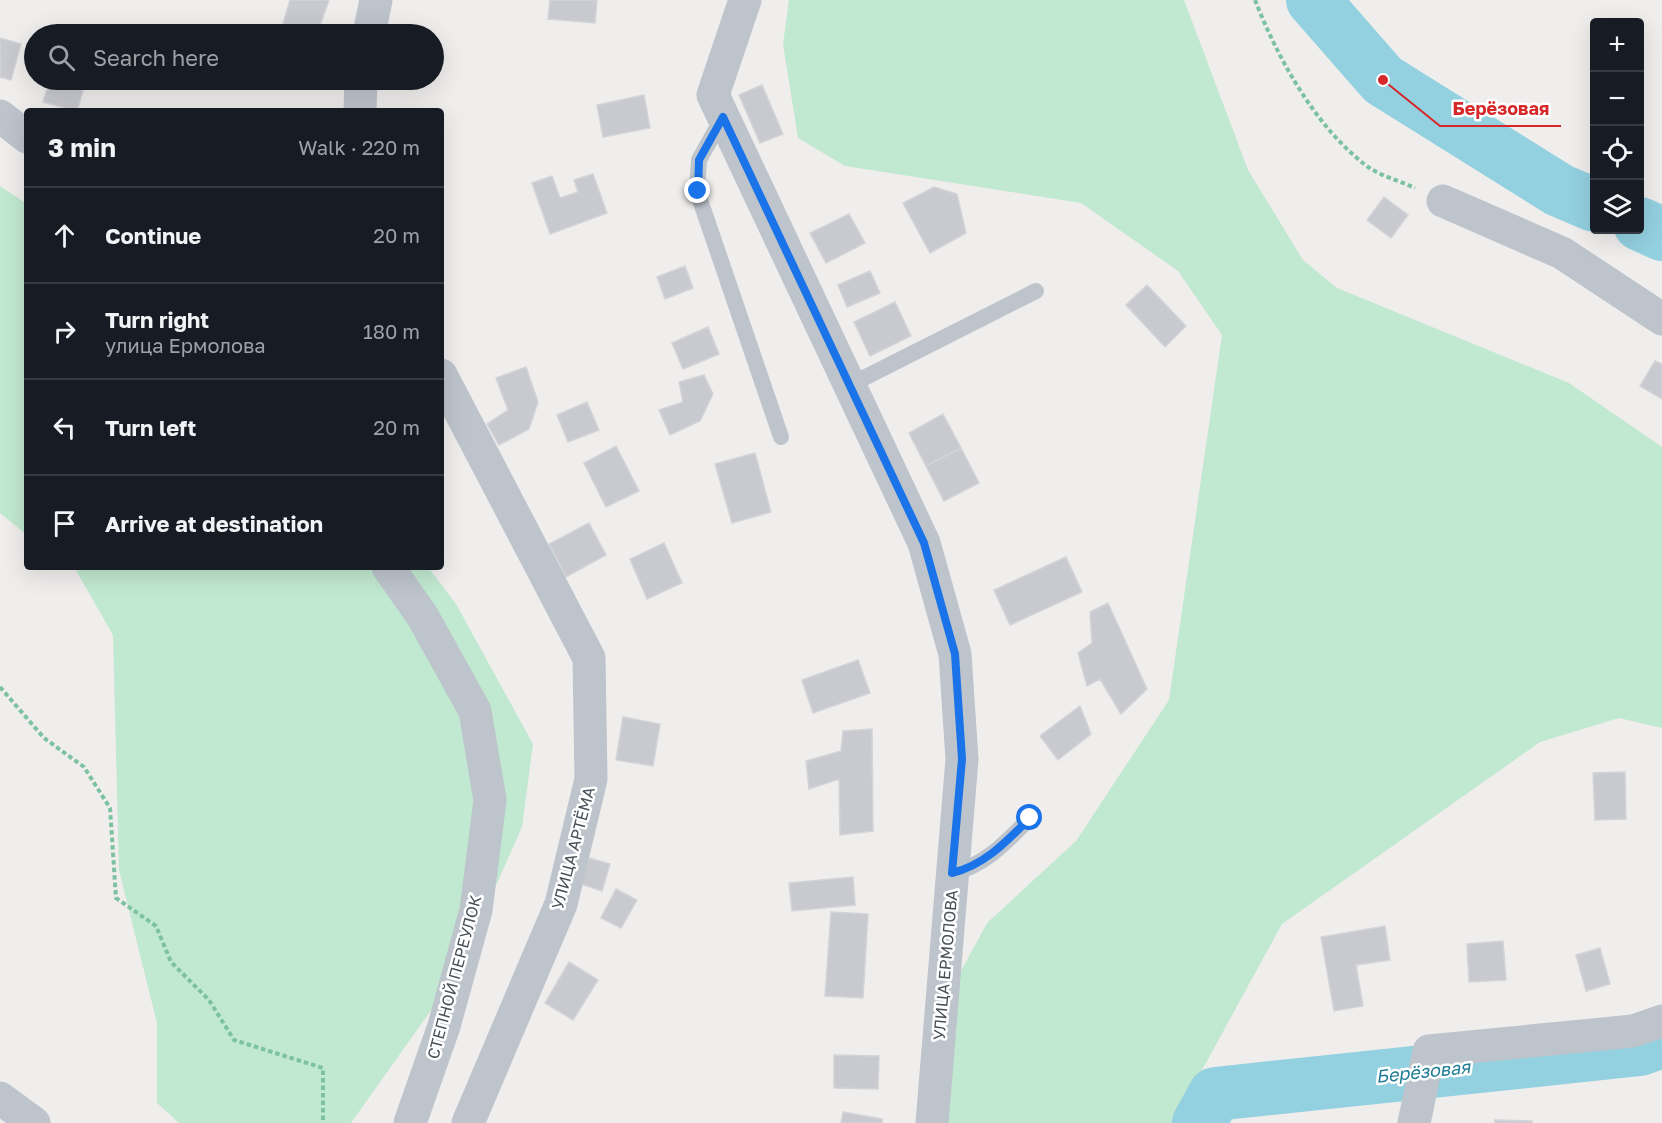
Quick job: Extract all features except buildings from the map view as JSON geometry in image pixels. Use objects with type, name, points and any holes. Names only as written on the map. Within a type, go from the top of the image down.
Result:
[{"type":"street","points":[[371,24],[376,0]]},
{"type":"street","name":"УЛИЦА ЕРМОЛОВА","points":[[745,0],[713,95],[924,543],[955,654],[962,759],[932,1123]]},
{"type":"street","points":[[360,108],[361,90]]},
{"type":"street","points":[[0,116],[24,135]]},
{"type":"street","points":[[1443,201],[1562,253],[1662,319]]},
{"type":"street","name":"УЛИЦА АРТЁМА","points":[[444,381],[589,658],[591,779],[561,904],[468,1123]]},
{"type":"street","name":"СТЕПНОЙ ПЕРЕУЛОК","points":[[390,570],[423,617],[475,711],[490,800],[476,910],[444,1026],[410,1123]]},
{"type":"street","points":[[1417,1108],[1429,1051],[1633,1031],[1662,1021]]},
{"type":"street","points":[[0,1098],[34,1123]]},
{"type":"lane","points":[[723,117],[699,160],[698,191],[782,437]]},
{"type":"lane","points":[[850,385],[1036,291]]},
{"type":"lane","points":[[952,873],[967,870],[993,854],[1030,818]]},
{"type":"path","points":[[1255,0],[1271,40],[1316,115],[1369,167],[1443,201]]},
{"type":"path","points":[[0,687],[44,738],[84,767],[110,808],[116,898],[156,926],[171,962],[209,1000],[234,1040],[323,1068],[323,1123]]},
{"type":"green space","points":[[789,0],[1184,0],[1248,170],[1303,260],[1337,288],[1569,383],[1662,447],[1662,728],[1619,718],[1540,742],[1282,924],[1173,1123],[929,1123],[947,997],[987,923],[1076,841],[1169,700],[1222,335],[1178,271],[1081,203],[845,166],[798,138],[783,44]]},
{"type":"green space","points":[[0,186],[24,202],[24,533],[0,513]]},
{"type":"green space","points":[[76,570],[430,570],[456,604],[533,744],[522,827],[456,975],[351,1123],[179,1123],[157,1103],[157,1023],[119,870],[113,635]]},
{"type":"waterway","name":"Берёзовая","points":[[1313,0],[1383,80],[1559,190],[1590,203]]},
{"type":"waterway","name":"Берёзовая","points":[[1644,226],[1662,234]]},
{"type":"waterway","name":"Берёзовая","points":[[1199,1123],[1215,1094],[1640,1049],[1662,1041]]},
{"type":"place","name":"Берёзовая","points":[[1383,80]]},
{"type":"route","points":[[698,191],[699,160],[723,117],[924,543],[955,654],[962,759],[952,873],[967,870],[993,854],[1030,818]]}]
